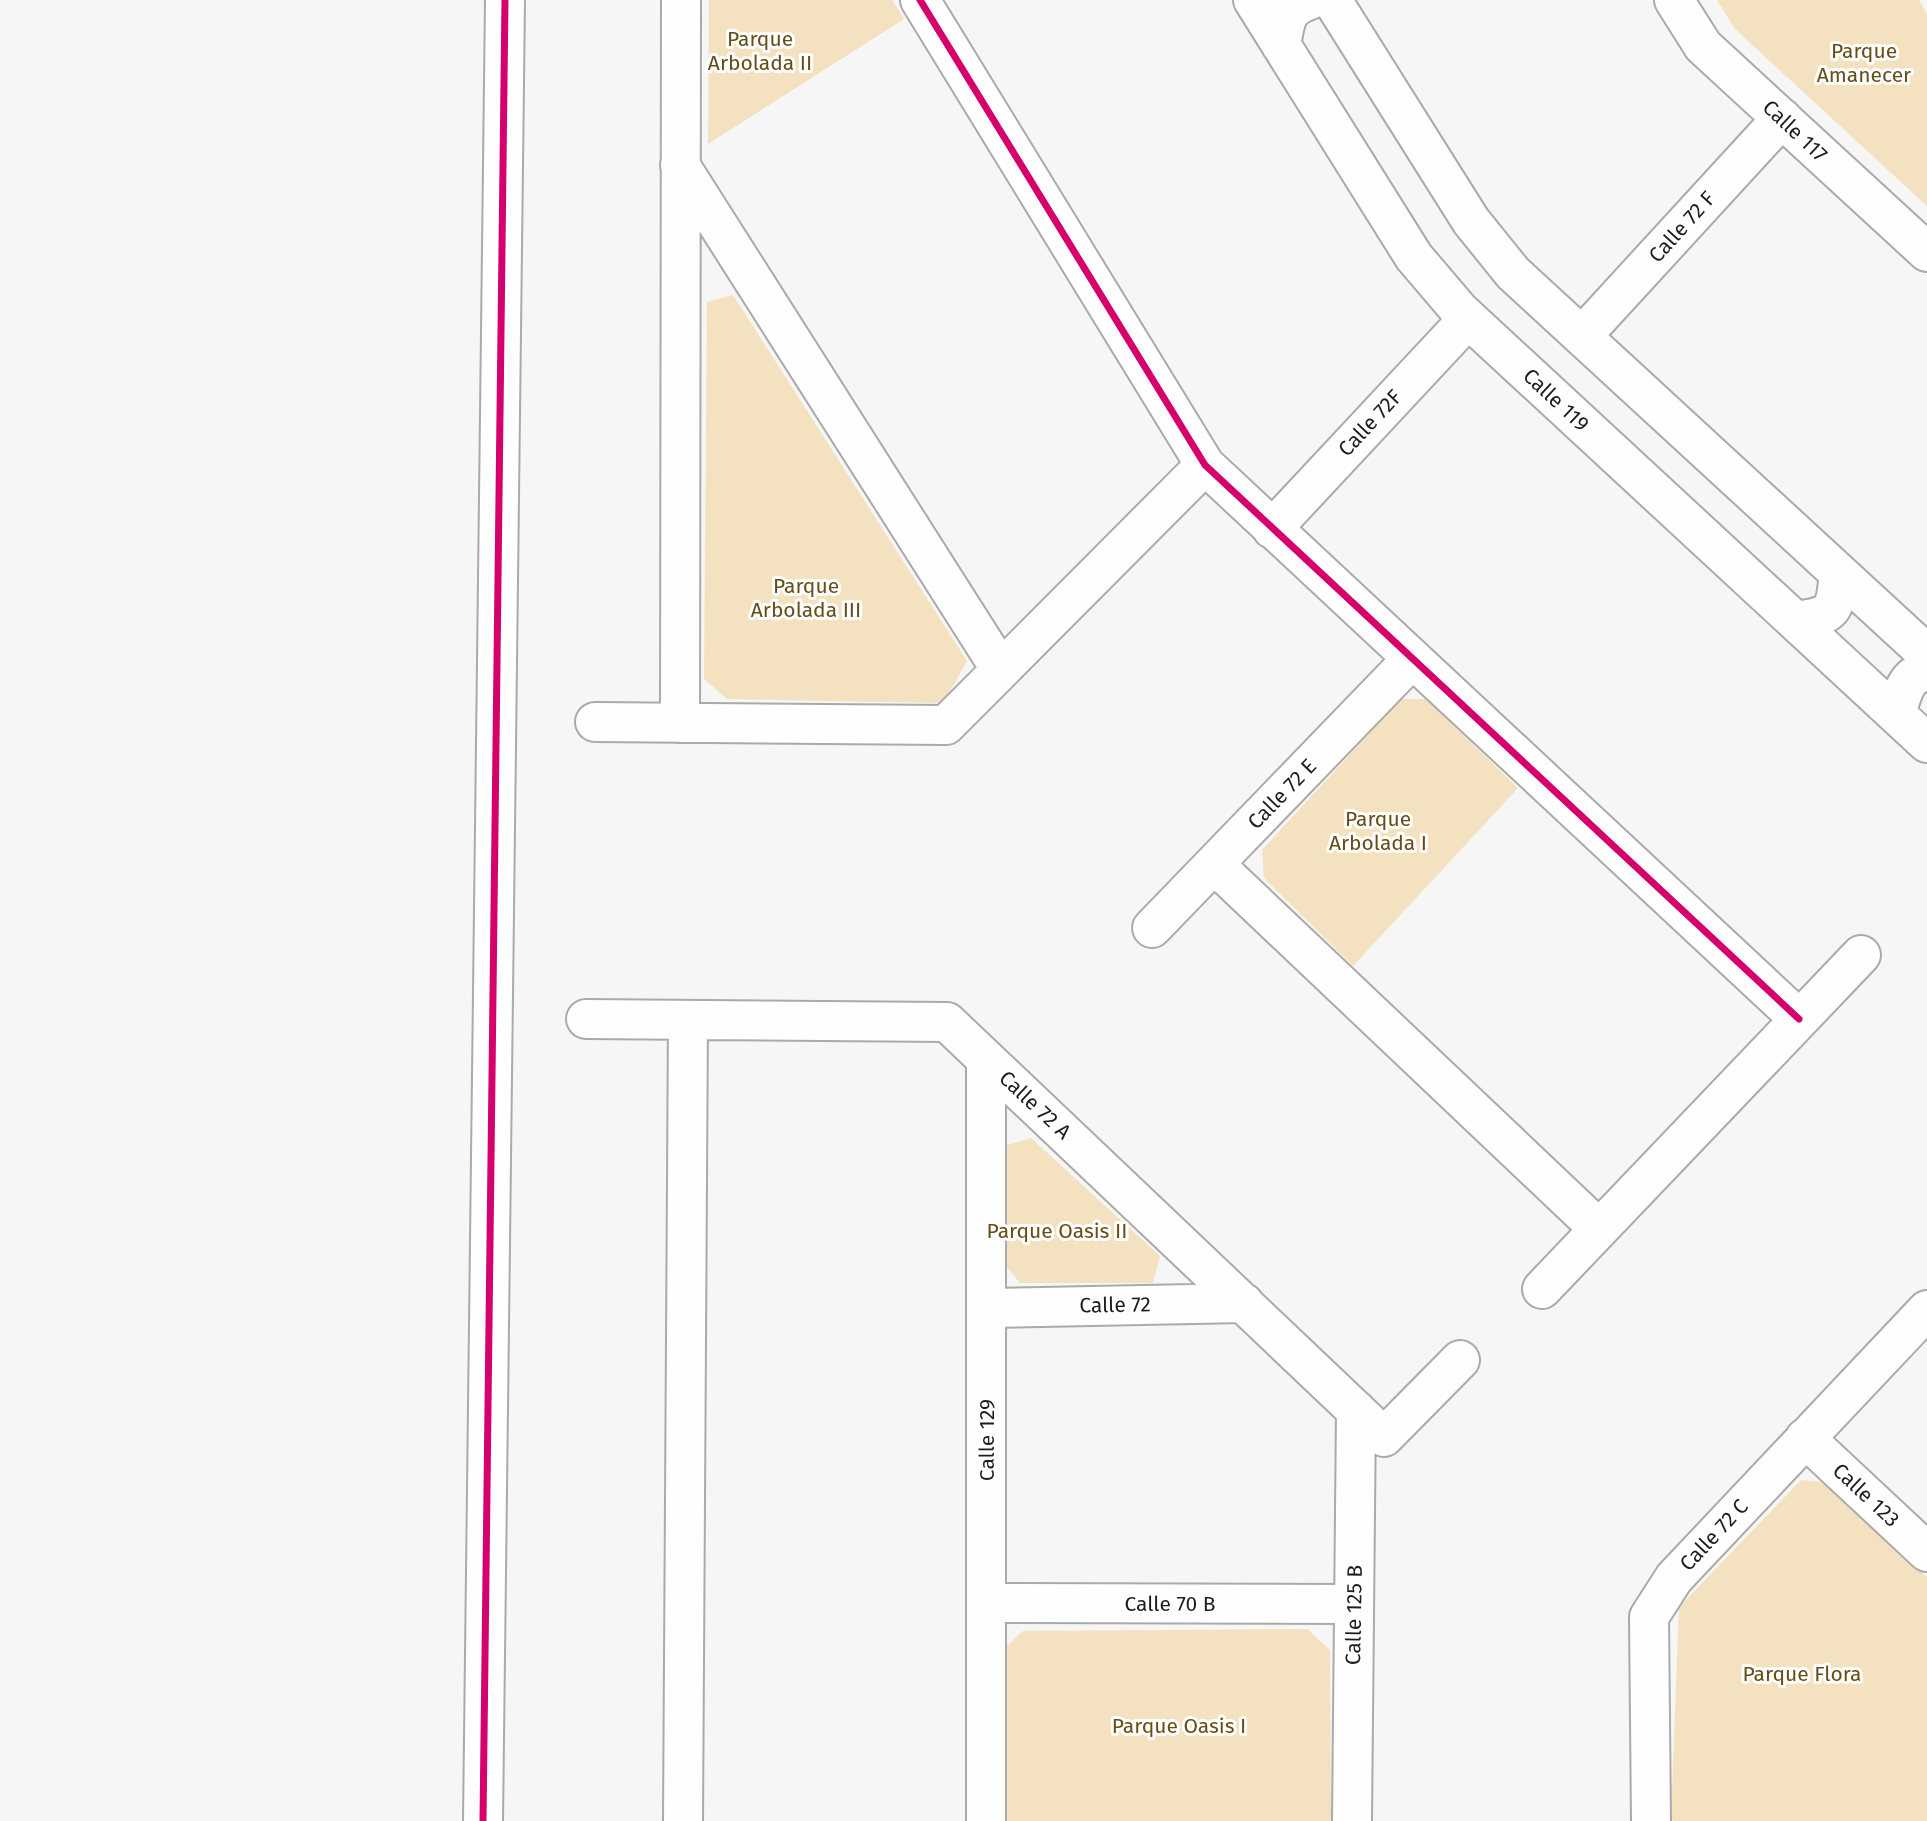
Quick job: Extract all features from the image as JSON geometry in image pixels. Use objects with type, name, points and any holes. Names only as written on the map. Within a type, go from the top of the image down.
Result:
[{"type":"street","points":[[483,1821],[505,0]]},
{"type":"street","points":[[680,723],[681,0]]},
{"type":"street","points":[[920,0],[1205,465],[1799,1019]]},
{"type":"street","name":"Calle 119","points":[[1253,0],[1414,257],[1468,319],[1927,743]]},
{"type":"street","name":"Calle 117","points":[[1674,0],[1703,46],[1927,252]]},
{"type":"street","points":[[1281,45],[1287,16],[1297,4],[1324,2],[1471,221],[1513,273],[1927,654]]},
{"type":"street","name":"Calle 72 F","points":[[1582,336],[1782,118]]},
{"type":"street","points":[[680,165],[1001,670]]},
{"type":"street","name":"Calle 72F","points":[[1272,529],[1468,319]]},
{"type":"street","points":[[595,722],[946,725],[1205,465]]},
{"type":"street","points":[[1796,621],[1819,617],[1831,611],[1836,600],[1839,573]]},
{"type":"street","name":"Calle 72 E","points":[[1152,928],[1412,659]]},
{"type":"street","points":[[1896,714],[1904,687],[1919,672],[1927,672]]},
{"type":"street","points":[[1214,864],[1599,1229]]},
{"type":"street","points":[[1542,1289],[1861,955]]},
{"type":"street","name":"Calle 72 A","points":[[586,1019],[947,1022],[1384,1437],[1460,1360]]},
{"type":"street","points":[[683,1821],[688,1020]]},
{"type":"street","name":"Calle 129","points":[[986,1059],[986,1821]]},
{"type":"street","name":"Calle 72","points":[[986,1308],[1244,1303]]},
{"type":"street","name":"Calle 72 C","points":[[1651,1821],[1649,1617],[1674,1578],[1927,1310]]},
{"type":"street","name":"Calle 125 B","points":[[1352,1821],[1356,1410]]},
{"type":"street","name":"Calle 123","points":[[1805,1438],[1927,1552]]},
{"type":"street","name":"Calle 70 B","points":[[987,1603],[1354,1604]]},
{"type":"green space","name":"Parque Arbolada II","points":[[709,0],[892,0],[904,19],[708,144]]},
{"type":"green space","name":"Parque Amanecer","points":[[1717,0],[1919,0],[1927,14],[1927,206],[1735,29]]},
{"type":"green space","name":"Parque Arbolada III","points":[[733,295],[967,661],[943,703],[727,699],[704,679],[707,302]]},
{"type":"green space","name":"Parque Arbolada I","points":[[1401,699],[1426,699],[1518,788],[1353,966],[1264,878],[1262,850]]},
{"type":"green space","name":"Parque Oasis II","points":[[1031,1138],[1160,1256],[1153,1283],[1020,1283],[1006,1266],[1007,1145]]},
{"type":"green space","name":"Parque Flora","points":[[1801,1480],[1823,1482],[1927,1577],[1927,1821],[1674,1821],[1671,1819],[1679,1607]]},
{"type":"green space","name":"Parque Oasis I","points":[[1307,1629],[1330,1650],[1331,1821],[1007,1821],[1006,1647],[1023,1631]]},
{"type":"cycle path","points":[[483,1821],[505,0]]},
{"type":"cycle path","points":[[920,0],[1205,465],[1799,1019]]}]
